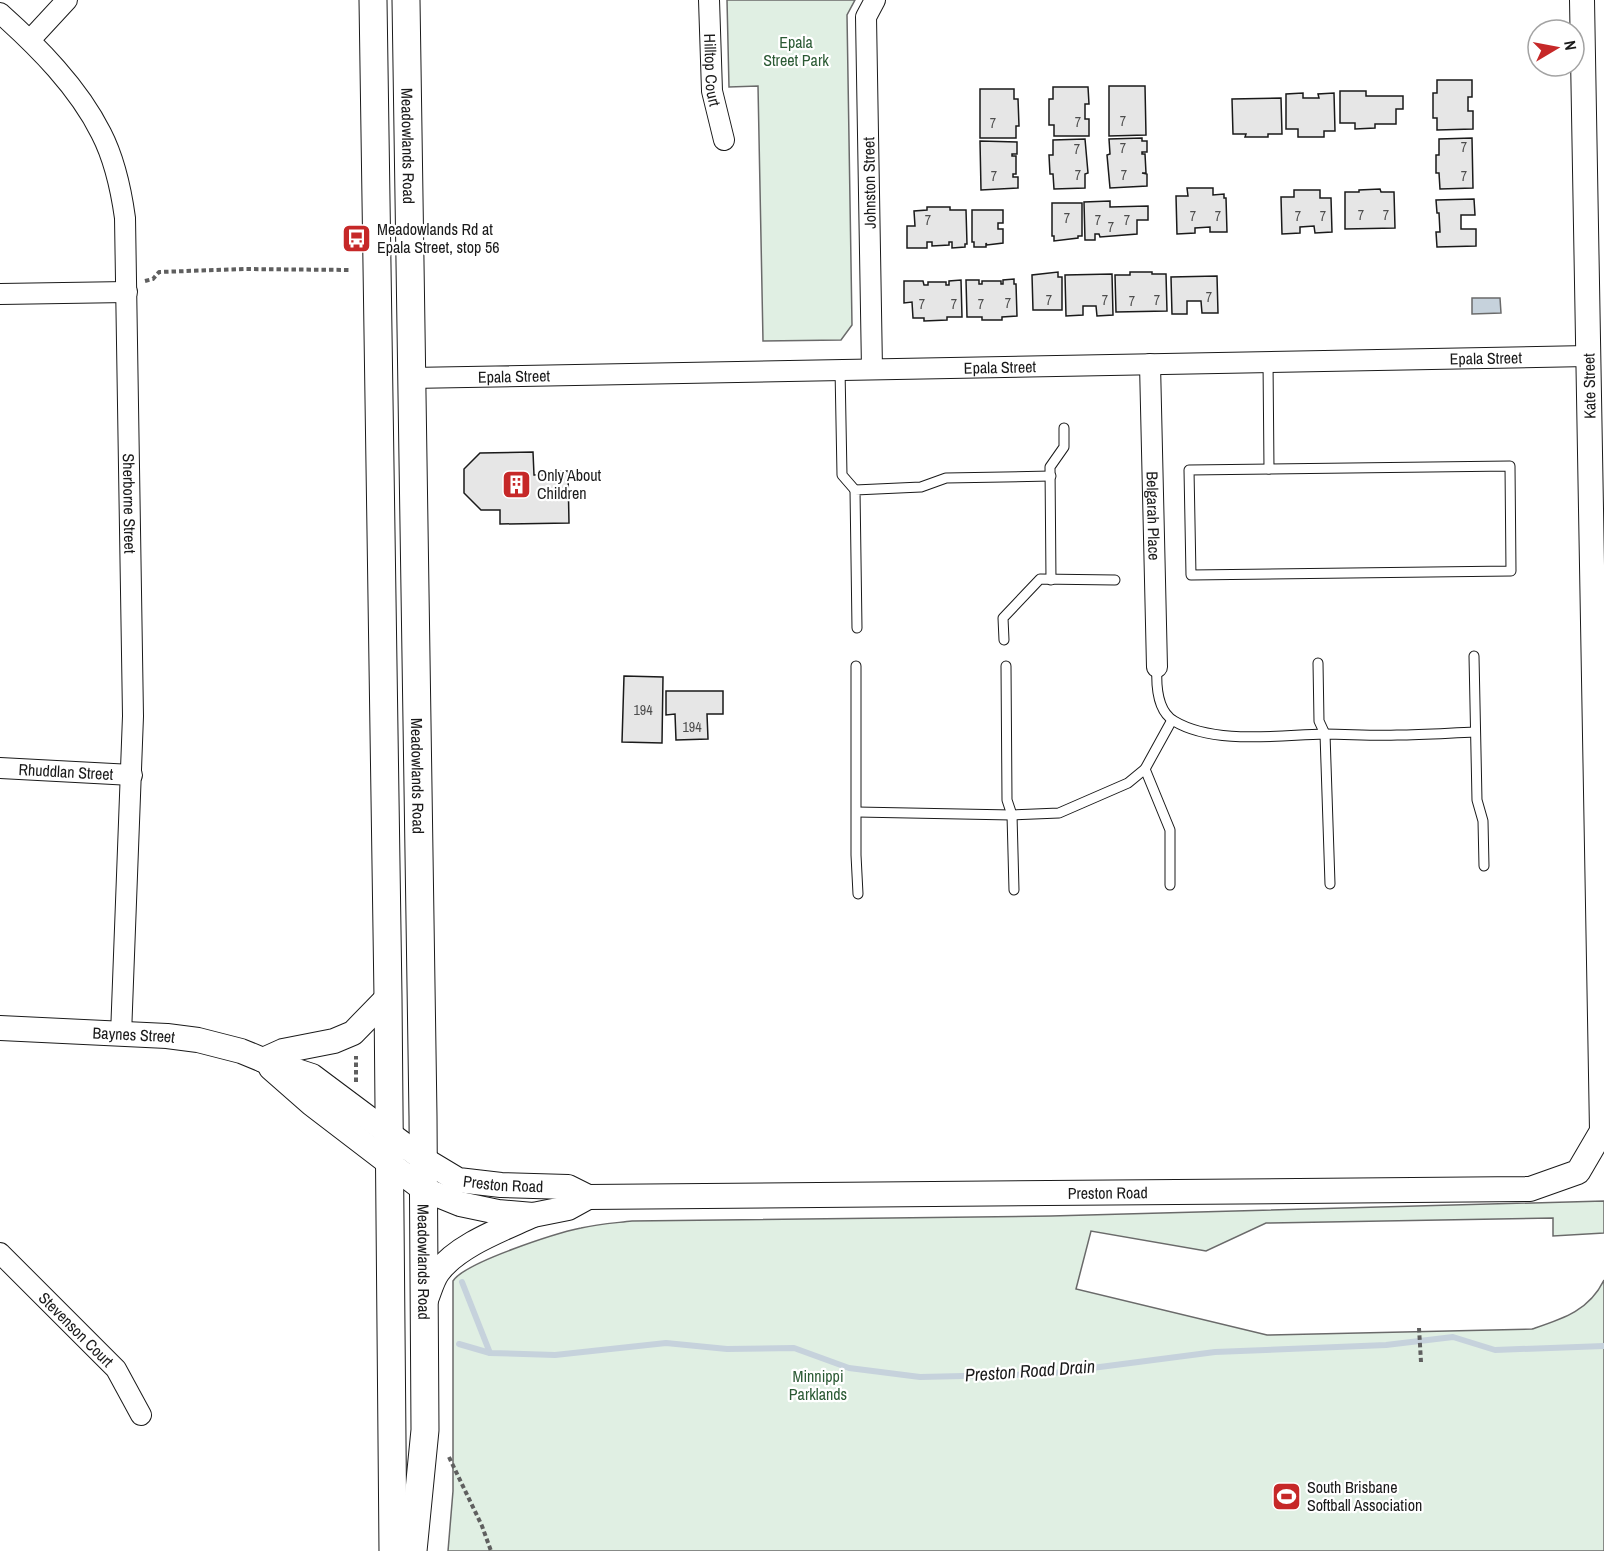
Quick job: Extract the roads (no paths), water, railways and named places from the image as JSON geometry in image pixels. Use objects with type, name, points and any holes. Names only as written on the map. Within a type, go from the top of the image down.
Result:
[{"type":"main road","name":"Meadowlands Road","points":[[373,0],[390,1133],[393,1551]]},
{"type":"main road","name":"Meadowlands Road","points":[[406,0],[425,1430],[412,1551]]},
{"type":"street","points":[[30,40],[67,0]]},
{"type":"street","name":"Hilltop Court","points":[[709,0],[712,91],[724,140]]},
{"type":"street","name":"Johnston Street","points":[[872,369],[866,17],[875,0]]},
{"type":"street","name":"Kate Street","points":[[1582,0],[1588,356],[1600,748],[1602,1131]]},
{"type":"street","name":"Sherborne Street","points":[[0,13],[30,40],[74,92],[101,134],[119,180],[125,218],[134,716],[121,1035]]},
{"type":"street","points":[[0,294],[126,287]]},
{"type":"street","name":"Epala Street","points":[[411,378],[1588,356]]},
{"type":"street","name":"Belgarah Place","points":[[1150,364],[1157,667]]},
{"type":"street","name":"Rhuddlan Street","points":[[0,768],[132,775]]},
{"type":"street","points":[[263,1060],[283,1051],[326,1043],[353,1033],[388,997]]},
{"type":"street","name":"Baynes Street","points":[[0,1028],[167,1036],[198,1040],[241,1051],[312,1076],[423,1159]]},
{"type":"street","name":"Baynes Street","points":[[263,1060],[312,1104],[423,1189]]},
{"type":"street","name":"Preston Road","points":[[423,1159],[458,1180],[501,1185],[568,1187],[588,1197],[1530,1189],[1578,1172],[1602,1131]]},
{"type":"street","name":"Preston Road","points":[[423,1189],[470,1207],[533,1215],[568,1208],[588,1197]]},
{"type":"street","points":[[424,1306],[436,1274],[449,1259],[533,1215]]},
{"type":"street","name":"Stevenson Court","points":[[0,1253],[116,1369],[141,1415]]},
{"type":"lane","points":[[1268,362],[1269,469]]},
{"type":"lane","points":[[840,369],[842,475],[855,490],[857,628]]},
{"type":"lane","points":[[1051,580],[1050,466],[1064,447],[1064,428]]},
{"type":"lane","points":[[1510,466],[1511,571],[1191,575],[1189,470],[1269,469],[1510,466]]},
{"type":"lane","points":[[855,490],[921,487],[946,478],[1051,476]]},
{"type":"lane","points":[[1004,640],[1004,618],[1040,579],[1115,580]]},
{"type":"lane","points":[[1474,656],[1477,800],[1483,821],[1484,866]]},
{"type":"lane","points":[[1318,663],[1319,722],[1325,734],[1330,884]]},
{"type":"lane","points":[[856,666],[858,894]]},
{"type":"lane","points":[[1006,666],[1007,800],[1012,815],[1014,890]]},
{"type":"lane","points":[[1157,667],[1156,681],[1162,708],[1173,720],[1191,729],[1233,738],[1475,732]]},
{"type":"lane","points":[[857,812],[1012,815],[1059,813],[1128,783],[1145,769],[1173,720]]},
{"type":"lane","points":[[1145,769],[1170,830],[1170,885]]},
{"type":"waterway","points":[[462,1282],[490,1353]]},
{"type":"waterway","name":"Preston Road Drain","points":[[459,1344],[490,1353],[555,1355],[666,1343],[727,1349],[794,1348],[849,1368],[920,1377],[1046,1374],[1215,1352],[1386,1345],[1453,1337],[1495,1350],[1604,1346]]},
{"type":"place","name":"Meadowlands Rd at Epala Street, stop 56","points":[[356,238]]},
{"type":"place","name":"Only About Children","points":[[516,484]]},
{"type":"place","name":"South Brisbane Softball Association","points":[[1286,1496]]},
{"type":"park label","name":"Epala Street Park","points":[[796,51]]},
{"type":"park label","name":"Minnippi Parklands","points":[[818,1385]]}]
